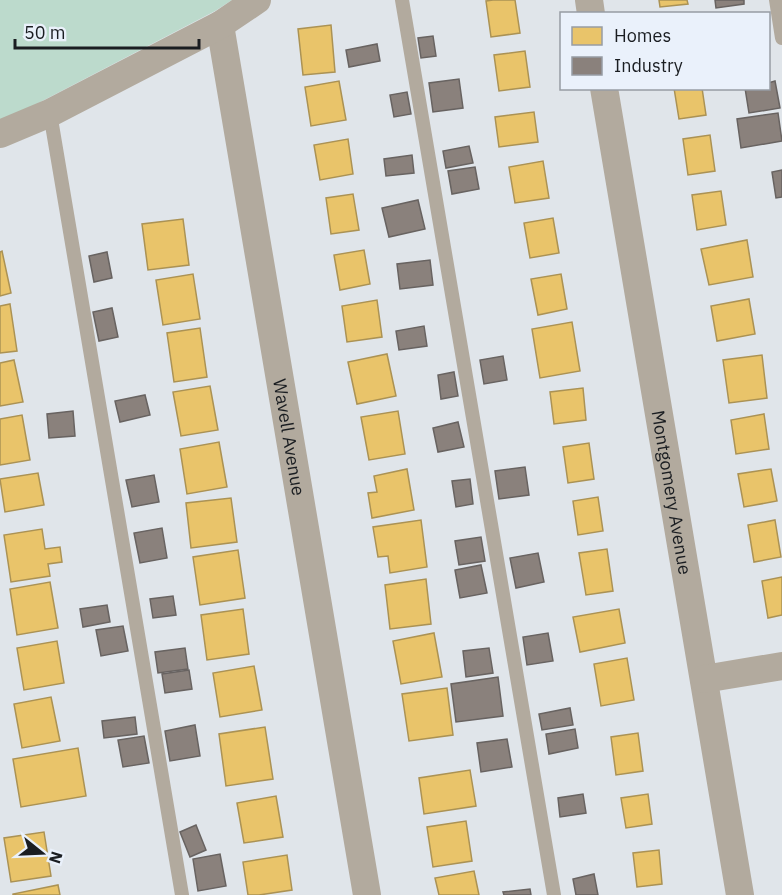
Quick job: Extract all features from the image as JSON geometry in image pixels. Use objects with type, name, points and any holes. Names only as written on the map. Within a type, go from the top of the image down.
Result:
[{"type":"street","points":[[0,134],[50,113],[220,25],[257,0]]},
{"type":"street","name":"Wavell Avenue","points":[[220,25],[367,895]]},
{"type":"street","name":"Montgomery Avenue","points":[[604,90],[740,895]]},
{"type":"street","points":[[704,679],[782,666]]},
{"type":"lane","points":[[402,0],[554,895]]},
{"type":"lane","points":[[776,0],[782,38]]},
{"type":"lane","points":[[50,113],[182,895]]},
{"type":"green space","points":[[0,0],[232,0],[21,112],[0,120]]},
{"type":"building: Homes","points":[[515,0],[520,33],[491,37],[486,1]]},
{"type":"building: Homes","points":[[659,0],[687,0],[688,4],[660,7]]},
{"type":"building: Homes","points":[[331,25],[335,72],[303,75],[298,29]]},
{"type":"building: Homes","points":[[525,51],[530,87],[499,91],[494,55]]},
{"type":"building: Homes","points":[[339,81],[346,120],[311,126],[305,87]]},
{"type":"building: Homes","points":[[674,90],[702,90],[706,115],[679,119]]},
{"type":"building: Homes","points":[[534,112],[538,142],[499,147],[495,117]]},
{"type":"building: Homes","points":[[710,135],[715,171],[688,175],[683,139]]},
{"type":"building: Homes","points":[[348,139],[353,174],[320,180],[314,145]]},
{"type":"building: Homes","points":[[543,161],[549,198],[515,203],[509,167]]},
{"type":"building: Homes","points":[[721,191],[726,225],[697,230],[692,195]]},
{"type":"building: Homes","points":[[353,194],[359,230],[331,234],[326,198]]},
{"type":"building: Homes","points":[[553,218],[559,253],[530,258],[524,223]]},
{"type":"building: Homes","points":[[183,219],[189,265],[148,270],[142,224]]},
{"type":"building: Homes","points":[[747,240],[753,277],[709,285],[701,249]]},
{"type":"building: Homes","points":[[364,250],[370,284],[340,290],[334,255]]},
{"type":"building: Homes","points":[[2,251],[11,293],[0,296],[0,252]]},
{"type":"building: Homes","points":[[193,274],[200,319],[163,325],[156,280]]},
{"type":"building: Homes","points":[[561,274],[567,309],[538,315],[531,279]]},
{"type":"building: Homes","points":[[749,299],[755,334],[717,341],[711,306]]},
{"type":"building: Homes","points":[[377,300],[382,337],[347,342],[342,306]]},
{"type":"building: Homes","points":[[10,304],[17,351],[0,353],[0,306]]},
{"type":"building: Homes","points":[[572,322],[580,371],[540,378],[532,329]]},
{"type":"building: Homes","points":[[200,328],[207,377],[174,382],[167,333]]},
{"type":"building: Homes","points":[[387,354],[396,396],[357,404],[348,362]]},
{"type":"building: Homes","points":[[762,355],[767,398],[729,403],[723,360]]},
{"type":"building: Homes","points":[[14,360],[23,402],[0,406],[0,363]]},
{"type":"building: Homes","points":[[210,386],[218,430],[181,436],[173,392]]},
{"type":"building: Homes","points":[[583,388],[586,420],[554,424],[550,392]]},
{"type":"building: Homes","points":[[398,411],[405,454],[369,460],[361,417]]},
{"type":"building: Homes","points":[[764,414],[769,449],[736,454],[731,420]]},
{"type":"building: Homes","points":[[22,415],[30,460],[0,465],[0,419]]},
{"type":"building: Homes","points":[[219,442],[227,487],[187,494],[180,449]]},
{"type":"building: Homes","points":[[589,443],[594,479],[568,483],[563,447]]},
{"type":"building: Homes","points":[[407,469],[414,510],[372,518],[368,493],[377,492],[374,476]]},
{"type":"building: Homes","points":[[771,469],[777,501],[744,507],[738,474]]},
{"type":"building: Homes","points":[[38,473],[44,505],[5,512],[0,479]]},
{"type":"building: Homes","points":[[598,497],[603,531],[578,535],[573,501]]},
{"type":"building: Homes","points":[[231,498],[237,542],[191,548],[186,503]]},
{"type":"building: Homes","points":[[421,520],[427,567],[390,573],[388,556],[378,557],[373,527]]},
{"type":"building: Homes","points":[[775,520],[781,557],[754,562],[748,525]]},
{"type":"building: Homes","points":[[42,529],[45,549],[60,547],[62,562],[48,564],[50,576],[11,582],[4,535]]},
{"type":"building: Homes","points":[[607,549],[613,591],[586,595],[579,553]]},
{"type":"building: Homes","points":[[238,550],[245,598],[200,605],[193,557]]},
{"type":"building: Homes","points":[[782,577],[782,615],[768,618],[762,581]]},
{"type":"building: Homes","points":[[426,579],[431,624],[390,629],[385,585]]},
{"type":"building: Homes","points":[[50,582],[58,628],[17,635],[10,589]]},
{"type":"building: Homes","points":[[243,609],[249,654],[207,660],[201,615]]},
{"type":"building: Homes","points":[[619,609],[625,643],[580,652],[573,617]]},
{"type":"building: Homes","points":[[434,633],[442,677],[401,684],[393,641]]},
{"type":"building: Homes","points":[[57,641],[64,683],[24,690],[17,648]]},
{"type":"building: Homes","points":[[627,658],[634,700],[601,706],[594,664]]},
{"type":"building: Homes","points":[[254,666],[262,710],[220,717],[213,673]]},
{"type":"building: Homes","points":[[447,688],[453,735],[409,741],[402,694]]},
{"type":"building: Homes","points":[[51,697],[60,741],[22,748],[14,704]]},
{"type":"building: Homes","points":[[265,727],[273,779],[226,786],[219,734]]},
{"type":"building: Homes","points":[[638,733],[643,771],[616,775],[611,737]]},
{"type":"building: Homes","points":[[78,748],[86,796],[21,807],[13,759]]},
{"type":"building: Homes","points":[[470,770],[476,806],[424,814],[419,778]]},
{"type":"building: Homes","points":[[648,794],[652,824],[626,828],[621,798]]},
{"type":"building: Homes","points":[[276,796],[283,837],[244,843],[237,803]]},
{"type":"building: Homes","points":[[466,821],[472,861],[433,867],[427,827]]},
{"type":"building: Homes","points":[[44,832],[51,876],[11,882],[4,838]]},
{"type":"building: Homes","points":[[659,850],[662,884],[637,887],[633,853]]},
{"type":"building: Homes","points":[[287,855],[292,890],[248,895],[243,862]]},
{"type":"building: Homes","points":[[474,871],[479,895],[439,895],[435,878]]},
{"type":"building: Homes","points":[[58,885],[60,895],[13,895],[13,894]]},
{"type":"building: Industry","points":[[715,0],[744,0],[744,4],[716,8]]},
{"type":"building: Industry","points":[[433,36],[436,56],[421,58],[418,38]]},
{"type":"building: Industry","points":[[377,44],[380,61],[349,67],[346,50]]},
{"type":"building: Industry","points":[[459,79],[463,108],[433,112],[429,83]]},
{"type":"building: Industry","points":[[775,81],[780,108],[749,113],[745,90],[770,90],[770,82]]},
{"type":"building: Industry","points":[[407,92],[411,114],[394,117],[390,95]]},
{"type":"building: Industry","points":[[778,113],[782,141],[741,148],[737,119]]},
{"type":"building: Industry","points":[[469,146],[473,163],[446,168],[443,151]]},
{"type":"building: Industry","points":[[412,155],[414,173],[386,176],[384,159]]},
{"type":"building: Industry","points":[[475,167],[479,189],[452,194],[448,171]]},
{"type":"building: Industry","points":[[782,170],[782,197],[776,198],[772,172]]},
{"type":"building: Industry","points":[[418,200],[425,229],[389,237],[382,208]]},
{"type":"building: Industry","points":[[107,252],[112,278],[94,282],[89,256]]},
{"type":"building: Industry","points":[[430,260],[433,285],[400,289],[397,264]]},
{"type":"building: Industry","points":[[112,308],[118,337],[99,341],[93,312]]},
{"type":"building: Industry","points":[[424,326],[427,346],[399,350],[396,331]]},
{"type":"building: Industry","points":[[503,356],[507,380],[484,384],[480,360]]},
{"type":"building: Industry","points":[[454,372],[458,396],[441,399],[438,375]]},
{"type":"building: Industry","points":[[145,395],[150,415],[120,422],[115,401]]},
{"type":"building: Industry","points":[[73,411],[75,436],[49,438],[47,414]]},
{"type":"building: Industry","points":[[458,422],[464,447],[438,452],[433,428]]},
{"type":"building: Industry","points":[[525,467],[529,495],[499,499],[495,471]]},
{"type":"building: Industry","points":[[154,475],[159,502],[132,507],[126,480]]},
{"type":"building: Industry","points":[[470,479],[473,504],[456,507],[452,481]]},
{"type":"building: Industry","points":[[162,528],[167,558],[140,563],[134,533]]},
{"type":"building: Industry","points":[[481,537],[485,561],[459,565],[455,541]]},
{"type":"building: Industry","points":[[538,553],[544,582],[516,588],[510,558]]},
{"type":"building: Industry","points":[[481,565],[487,593],[460,598],[455,570]]},
{"type":"building: Industry","points":[[173,596],[176,615],[153,618],[150,599]]},
{"type":"building: Industry","points":[[107,605],[110,622],[83,627],[80,609]]},
{"type":"building: Industry","points":[[123,626],[128,651],[101,656],[96,630]]},
{"type":"building: Industry","points":[[548,633],[553,661],[527,665],[523,637]]},
{"type":"building: Industry","points":[[185,648],[188,669],[158,673],[155,652]]},
{"type":"building: Industry","points":[[489,648],[493,673],[466,677],[463,651]]},
{"type":"building: Industry","points":[[189,670],[192,689],[165,693],[162,674]]},
{"type":"building: Industry","points":[[498,677],[503,716],[456,722],[451,684]]},
{"type":"building: Industry","points":[[570,708],[573,725],[542,730],[539,714]]},
{"type":"building: Industry","points":[[135,717],[137,734],[104,738],[102,721]]},
{"type":"building: Industry","points":[[195,725],[200,756],[170,761],[165,731]]},
{"type":"building: Industry","points":[[575,729],[578,748],[549,754],[546,734]]},
{"type":"building: Industry","points":[[144,736],[149,763],[123,767],[118,740]]},
{"type":"building: Industry","points":[[507,739],[512,767],[481,772],[477,743]]},
{"type":"building: Industry","points":[[583,794],[586,813],[560,817],[558,798]]},
{"type":"building: Industry","points":[[196,825],[206,850],[190,857],[180,832]]},
{"type":"building: Industry","points":[[220,854],[226,886],[198,891],[193,859]]},
{"type":"building: Industry","points":[[594,874],[598,895],[576,895],[573,879]]},
{"type":"building: Industry","points":[[530,889],[531,895],[504,895],[503,892]]}]
